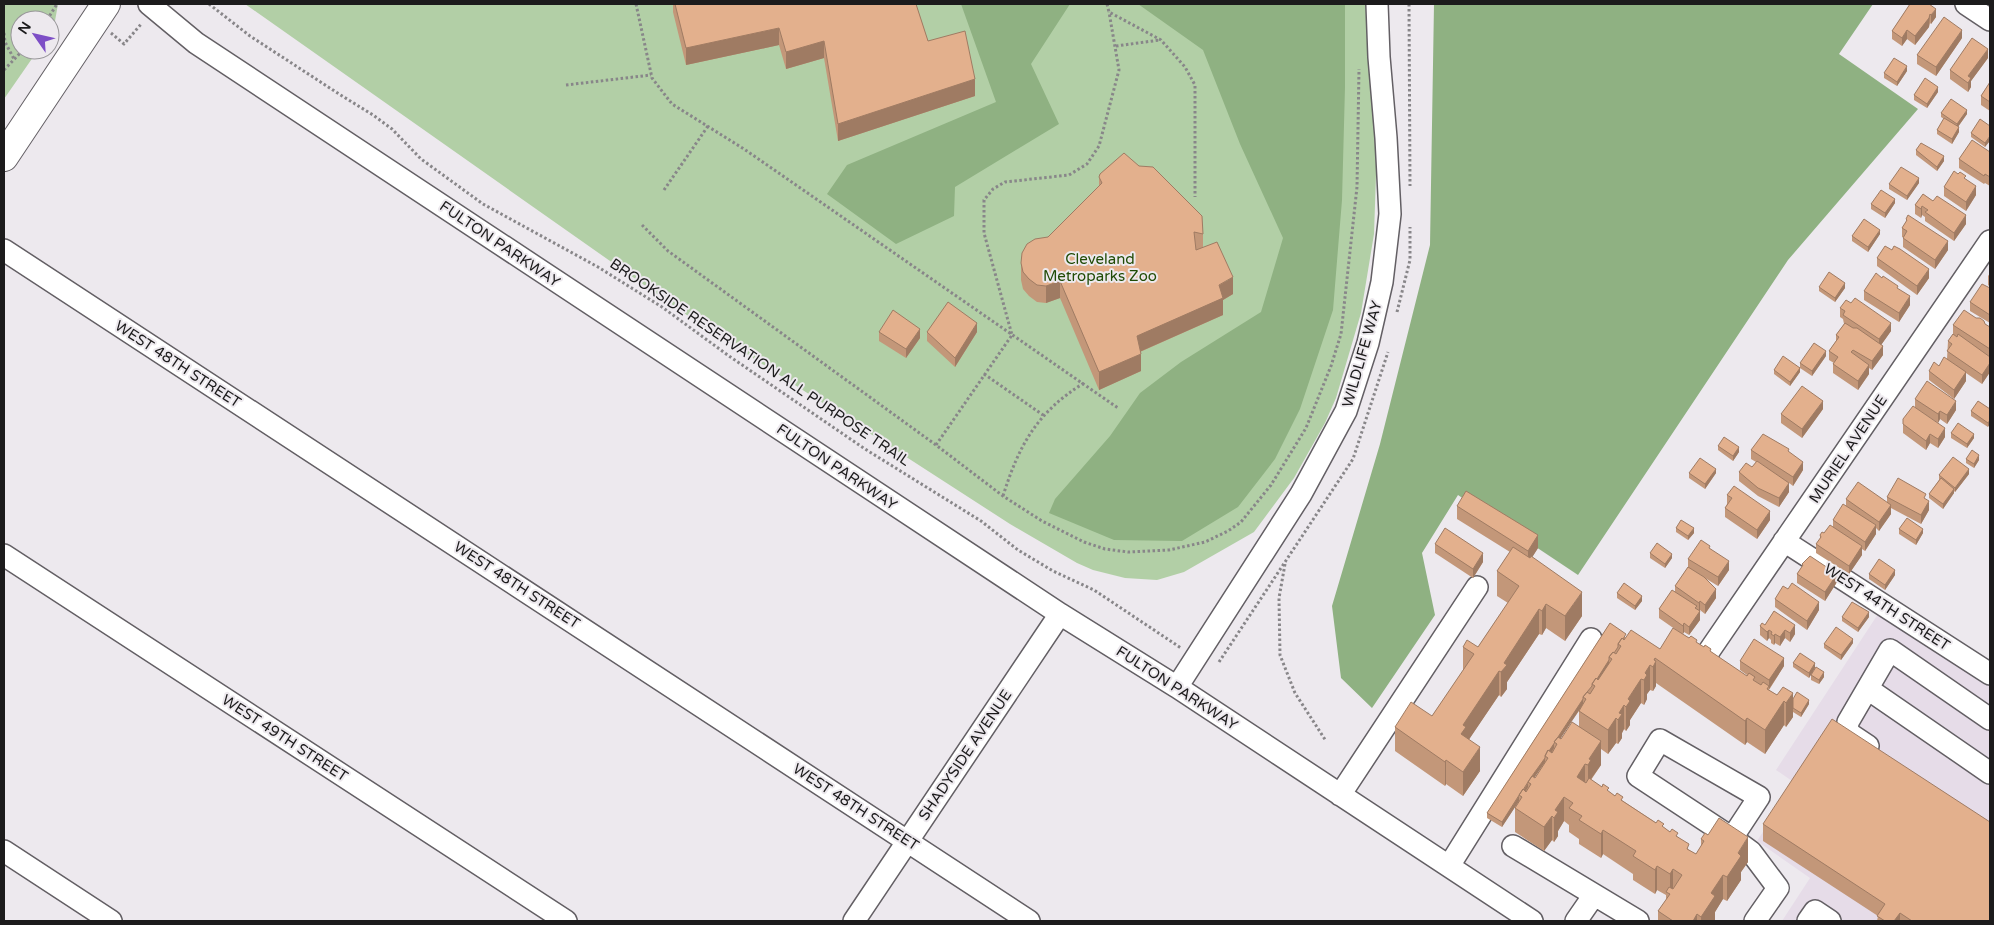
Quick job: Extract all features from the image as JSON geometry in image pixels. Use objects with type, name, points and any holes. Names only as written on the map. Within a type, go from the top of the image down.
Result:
[{"type":"main road","points":[[4,157],[106,4]]},
{"type":"street","name":"FULTON PARKWAY","points":[[149,4],[196,43],[1060,614],[1177,687],[1532,921]]},
{"type":"street","name":"WILDLIFE WAY","points":[[1177,687],[1301,494],[1346,412],[1368,343],[1382,282],[1390,214],[1377,4]]},
{"type":"street","points":[[1966,4],[1990,20]]},
{"type":"street","name":"MURIEL AVENUE","points":[[1705,657],[1990,241]]},
{"type":"street","name":"WEST 48TH STREET","points":[[4,250],[1029,921]]},
{"type":"street","name":"WEST 44TH STREET","points":[[1784,541],[1990,672]]},
{"type":"street","name":"WEST 49TH STREET","points":[[4,555],[566,921]]},
{"type":"street","points":[[1340,795],[1477,587]]},
{"type":"street","name":"SHADYSIDE AVENUE","points":[[854,921],[1060,614]]},
{"type":"street","points":[[1449,866],[1591,639]]},
{"type":"street","points":[[1886,759],[1847,732],[1848,722],[1890,650],[1990,719]]},
{"type":"street","points":[[1868,689],[1990,774]]},
{"type":"street","points":[[1732,838],[1759,797],[1660,740],[1638,776],[1751,852],[1778,888],[1755,921]]},
{"type":"street","points":[[1513,846],[1638,921]]},
{"type":"street","points":[[4,851],[111,921]]},
{"type":"street","points":[[1576,921],[1594,895]]},
{"type":"street","points":[[1808,921],[1814,911],[1830,921]]},
{"type":"path","name":"BROOKSIDE RESERVATION ALL PURPOSE TRAIL","points":[[209,4],[250,36],[373,115],[392,129],[421,159],[482,204],[598,267],[662,307],[865,449],[981,521],[1018,550],[1053,571],[1094,590],[1180,648]]},
{"type":"path","points":[[636,4],[652,78],[672,104],[744,149],[1118,408]]},
{"type":"path","points":[[1012,335],[984,233],[984,200],[993,189],[1006,182],[1069,175],[1087,164],[1099,146],[1119,70],[1107,4]]},
{"type":"path","points":[[1109,12],[1160,40],[1185,67],[1195,85],[1195,198]]},
{"type":"path","points":[[117,36],[124,44],[135,31]]},
{"type":"path","points":[[4,34],[5,42],[10,51]]},
{"type":"path","points":[[1116,46],[1160,40]]},
{"type":"path","points":[[4,70],[13,60]]},
{"type":"path","points":[[642,225],[668,251],[936,444],[1003,496],[1042,521],[1084,542],[1104,549],[1128,552],[1169,550],[1205,542],[1228,531],[1252,510],[1271,485],[1306,428],[1323,388],[1341,334],[1357,187],[1359,61]]},
{"type":"path","points":[[566,85],[651,75]]},
{"type":"path","points":[[664,190],[708,126]]},
{"type":"path","points":[[936,444],[1012,335]]},
{"type":"path","points":[[984,374],[1043,415]]},
{"type":"path","points":[[1003,496],[1021,448],[1043,415],[1062,396],[1084,383]]},
{"type":"path","points":[[1286,562],[1279,598],[1280,655],[1295,693],[1326,741]]},
{"type":"shaded area","points":[[1880,611],[1990,685],[1990,921],[1782,921],[1810,878],[1757,841],[1795,783],[1776,770]]},
{"type":"green space","points":[[4,4],[58,4],[57,10],[10,10],[10,60],[31,60],[4,99]]},
{"type":"green space","name":"Cleveland Metroparks Zoo","points":[[245,4],[1369,4],[1377,146],[1374,234],[1361,313],[1336,398],[1325,423],[1294,478],[1254,532],[1184,572],[1157,580],[1125,578],[1093,570],[1077,563],[1010,524],[691,318]]},
{"type":"green space","points":[[961,4],[1070,4],[1031,64],[1059,124],[955,187],[954,216],[896,244],[827,194],[847,165],[996,102]]},
{"type":"green space","points":[[1138,4],[1345,4],[1342,200],[1333,310],[1300,409],[1275,459],[1238,507],[1182,541],[1114,540],[1049,513],[1055,499],[1110,436],[1140,393],[1181,362],[1261,312],[1283,238],[1240,144],[1203,50]]},
{"type":"green space","points":[[1434,4],[1873,4],[1839,54],[1918,109],[1788,260],[1578,575],[1458,495],[1422,553],[1435,615],[1372,708],[1341,678],[1332,606],[1380,444],[1430,245]]},
{"type":"building","points":[[675,4],[916,4],[928,41],[965,31],[975,79],[838,124],[824,41],[786,52],[779,28],[686,48]]},
{"type":"building","points":[[1910,4],[1929,4],[1936,9],[1930,14],[1915,36],[1907,30],[1902,38],[1892,31]]},
{"type":"building","points":[[1944,17],[1962,30],[1936,67],[1917,55]]},
{"type":"building","points":[[1972,38],[1988,49],[1968,76],[1971,78],[1968,83],[1950,70]]},
{"type":"building","points":[[1894,58],[1907,66],[1897,82],[1884,73]]},
{"type":"building","points":[[1925,78],[1938,87],[1927,104],[1914,95]]},
{"type":"building","points":[[1990,82],[1990,102],[1981,96]]},
{"type":"building","points":[[1951,99],[1967,110],[1957,124],[1941,113]]},
{"type":"building","points":[[1944,118],[1959,127],[1952,139],[1937,130]]},
{"type":"building","points":[[1980,119],[1990,126],[1990,136],[1985,143],[1971,133]]},
{"type":"building","points":[[1972,140],[1990,152],[1990,177],[1985,174],[1984,176],[1959,159]]},
{"type":"building","points":[[1921,143],[1944,156],[1937,167],[1916,150]]},
{"type":"building","points":[[1124,153],[1139,166],[1153,167],[1202,216],[1203,234],[1194,232],[1196,250],[1217,242],[1233,277],[1219,285],[1223,298],[1137,336],[1141,354],[1099,372],[1060,281],[1046,286],[1037,285],[1023,272],[1021,263],[1022,253],[1027,244],[1035,239],[1048,237],[1102,183],[1099,177],[1100,174]]},
{"type":"building","points":[[1901,167],[1919,178],[1907,196],[1889,184]]},
{"type":"building","points":[[1954,171],[1966,176],[1964,178],[1976,186],[1966,202],[1944,187]]},
{"type":"building","points":[[1881,190],[1895,199],[1885,213],[1871,204]]},
{"type":"building","points":[[1923,194],[1933,201],[1937,196],[1966,215],[1954,233],[1925,212],[1928,210],[1922,206],[1921,209],[1915,205]]},
{"type":"building","points":[[1908,215],[1948,241],[1935,260],[1903,238],[1907,231],[1902,228]]},
{"type":"building","points":[[1864,219],[1880,230],[1868,247],[1852,236]]},
{"type":"building","points":[[1885,246],[1892,250],[1894,246],[1900,249],[1929,269],[1917,286],[1877,258]]},
{"type":"building","points":[[1829,272],[1845,283],[1835,298],[1819,287]]},
{"type":"building","points":[[1876,273],[1898,286],[1897,288],[1910,296],[1899,313],[1864,291]]},
{"type":"building","points":[[1982,284],[1990,288],[1990,315],[1970,302]]},
{"type":"building","points":[[1855,298],[1891,323],[1879,339],[1843,315],[1845,311],[1840,308],[1846,300],[1851,303]]},
{"type":"building","points":[[948,302],[977,323],[955,358],[927,332]]},
{"type":"building","points":[[893,310],[920,329],[906,349],[879,332]]},
{"type":"building","points":[[1964,310],[1976,318],[1980,318],[1990,327],[1990,349],[1953,325]]},
{"type":"building","points":[[1845,323],[1853,328],[1857,328],[1883,346],[1872,361],[1853,350],[1851,352],[1869,365],[1858,381],[1833,364],[1838,357],[1829,351],[1839,337],[1836,335]]},
{"type":"building","points":[[1953,334],[1957,337],[1958,334],[1990,357],[1990,363],[1982,375],[1947,351],[1952,344],[1948,341]]},
{"type":"building","points":[[1814,343],[1826,351],[1812,371],[1800,363]]},
{"type":"building","points":[[1783,356],[1800,368],[1790,382],[1774,370]]},
{"type":"building","points":[[1944,357],[1966,372],[1954,390],[1929,371],[1934,362],[1939,366]]},
{"type":"building","points":[[1927,381],[1956,401],[1947,415],[1940,411],[1938,414],[1915,399]]},
{"type":"building","points":[[1802,386],[1823,401],[1802,429],[1781,414]]},
{"type":"building","points":[[1978,401],[1990,409],[1990,420],[1988,423],[1971,411]]},
{"type":"building","points":[[1913,406],[1945,428],[1938,439],[1930,434],[1926,441],[1903,424],[1903,419]]},
{"type":"building","points":[[1958,423],[1974,434],[1967,444],[1951,433]]},
{"type":"building","points":[[1763,434],[1789,449],[1788,451],[1803,462],[1793,477],[1751,450]]},
{"type":"building","points":[[1724,437],[1739,447],[1733,456],[1718,446]]},
{"type":"building","points":[[1972,450],[1979,455],[1974,464],[1966,459]]},
{"type":"building","points":[[1953,457],[1969,469],[1955,488],[1939,475]]},
{"type":"building","points":[[1700,458],[1716,469],[1705,484],[1689,473]]},
{"type":"building","points":[[1757,461],[1789,483],[1779,498],[1758,488],[1739,472],[1746,463],[1752,467]]},
{"type":"building","points":[[1898,478],[1926,494],[1924,498],[1929,501],[1921,515],[1887,497]]},
{"type":"building","points":[[1941,478],[1954,489],[1943,504],[1929,494]]},
{"type":"building","points":[[1858,482],[1891,505],[1879,522],[1846,499]]},
{"type":"building","points":[[1734,486],[1770,511],[1757,530],[1725,508],[1732,498],[1727,495]]},
{"type":"building","points":[[1466,491],[1538,535],[1528,551],[1457,506]]},
{"type":"building","points":[[1843,504],[1876,525],[1865,542],[1833,520]]},
{"type":"building","points":[[1907,518],[1923,529],[1916,540],[1899,529]]},
{"type":"building","points":[[1681,520],[1694,528],[1688,536],[1676,528]]},
{"type":"building","points":[[1830,525],[1862,546],[1849,566],[1816,544],[1822,532],[1824,533]]},
{"type":"building","points":[[1445,528],[1483,553],[1473,569],[1435,544]]},
{"type":"building","points":[[1701,540],[1710,546],[1709,548],[1729,561],[1718,577],[1688,559]]},
{"type":"building","points":[[1657,543],[1672,554],[1665,564],[1650,553]]},
{"type":"building","points":[[1513,547],[1530,558],[1531,556],[1582,592],[1565,616],[1546,604],[1542,611],[1539,609],[1504,663],[1507,665],[1501,672],[1499,671],[1463,725],[1466,727],[1461,734],[1480,747],[1463,772],[1446,760],[1445,762],[1395,727],[1411,702],[1432,716],[1474,654],[1463,647],[1467,640],[1478,647],[1519,586],[1497,571]]},
{"type":"building","points":[[1810,556],[1837,574],[1825,592],[1797,574],[1802,564]]},
{"type":"building","points":[[1879,559],[1895,570],[1885,585],[1869,574]]},
{"type":"building","points":[[1688,567],[1704,577],[1716,589],[1705,605],[1700,601],[1699,603],[1675,586]]},
{"type":"building","points":[[1624,583],[1642,596],[1635,606],[1617,593]]},
{"type":"building","points":[[1792,583],[1819,602],[1807,621],[1775,599],[1783,586],[1788,589]]},
{"type":"building","points":[[1672,590],[1697,606],[1695,608],[1700,611],[1689,627],[1684,623],[1683,626],[1659,609]]},
{"type":"building","points":[[1852,602],[1869,612],[1858,628],[1842,617]]},
{"type":"building","points":[[1774,611],[1795,625],[1790,633],[1785,630],[1780,637],[1775,634],[1774,636],[1771,634],[1772,632],[1769,630],[1767,632],[1760,626],[1762,623],[1765,625]]},
{"type":"building","points":[[1610,623],[1626,634],[1614,653],[1609,657],[1597,679],[1583,697],[1502,822],[1487,813]]},
{"type":"building","points":[[1836,627],[1853,639],[1841,655],[1824,644]]},
{"type":"building","points":[[1673,628],[1689,638],[1691,636],[1704,647],[1705,645],[1711,649],[1710,651],[1747,676],[1749,673],[1755,677],[1753,680],[1761,685],[1763,682],[1769,686],[1767,689],[1777,695],[1783,687],[1793,693],[1786,703],[1784,701],[1765,730],[1747,718],[1745,721],[1655,658],[1654,660],[1656,661],[1653,667],[1650,665],[1645,673],[1647,675],[1644,680],[1641,679],[1628,699],[1630,701],[1626,707],[1624,705],[1619,713],[1622,714],[1618,720],[1616,718],[1608,730],[1579,711],[1586,699],[1583,697],[1587,692],[1590,694],[1595,686],[1592,684],[1596,678],[1598,680],[1612,659],[1609,657],[1613,652],[1616,654],[1621,646],[1618,644],[1622,638],[1624,640],[1631,630],[1660,649]]},
{"type":"building","points":[[1754,639],[1784,658],[1769,680],[1740,661]]},
{"type":"building","points":[[1800,653],[1815,663],[1809,673],[1793,663]]},
{"type":"building","points":[[1816,667],[1824,672],[1819,680],[1811,675]]},
{"type":"building","points":[[1797,692],[1809,700],[1801,713],[1793,708],[1793,699]]},
{"type":"building","points":[[1832,719],[1990,822],[1990,921],[1912,921],[1900,913],[1894,921],[1885,921],[1877,916],[1885,904],[1763,824]]},
{"type":"building","points":[[1572,722],[1601,741],[1589,759],[1591,760],[1588,765],[1585,764],[1577,777],[1586,783],[1589,778],[1602,787],[1603,784],[1615,796],[1617,793],[1623,797],[1621,800],[1656,823],[1658,820],[1670,832],[1672,829],[1678,833],[1676,836],[1689,844],[1687,849],[1696,854],[1704,841],[1701,839],[1705,833],[1708,835],[1719,818],[1748,837],[1738,853],[1741,856],[1727,877],[1723,875],[1711,893],[1715,896],[1701,917],[1697,914],[1693,921],[1673,921],[1658,911],[1670,894],[1666,892],[1669,887],[1673,889],[1682,875],[1673,869],[1670,874],[1657,866],[1655,870],[1633,856],[1636,851],[1603,830],[1601,834],[1579,820],[1582,816],[1569,808],[1573,803],[1564,797],[1555,810],[1558,812],[1554,818],[1552,816],[1544,827],[1515,808],[1522,797],[1519,795],[1523,789],[1526,792],[1531,784],[1528,782],[1532,776],[1535,778],[1548,758],[1545,756],[1548,750],[1552,753],[1557,744],[1554,742],[1558,737],[1561,739]]}]
